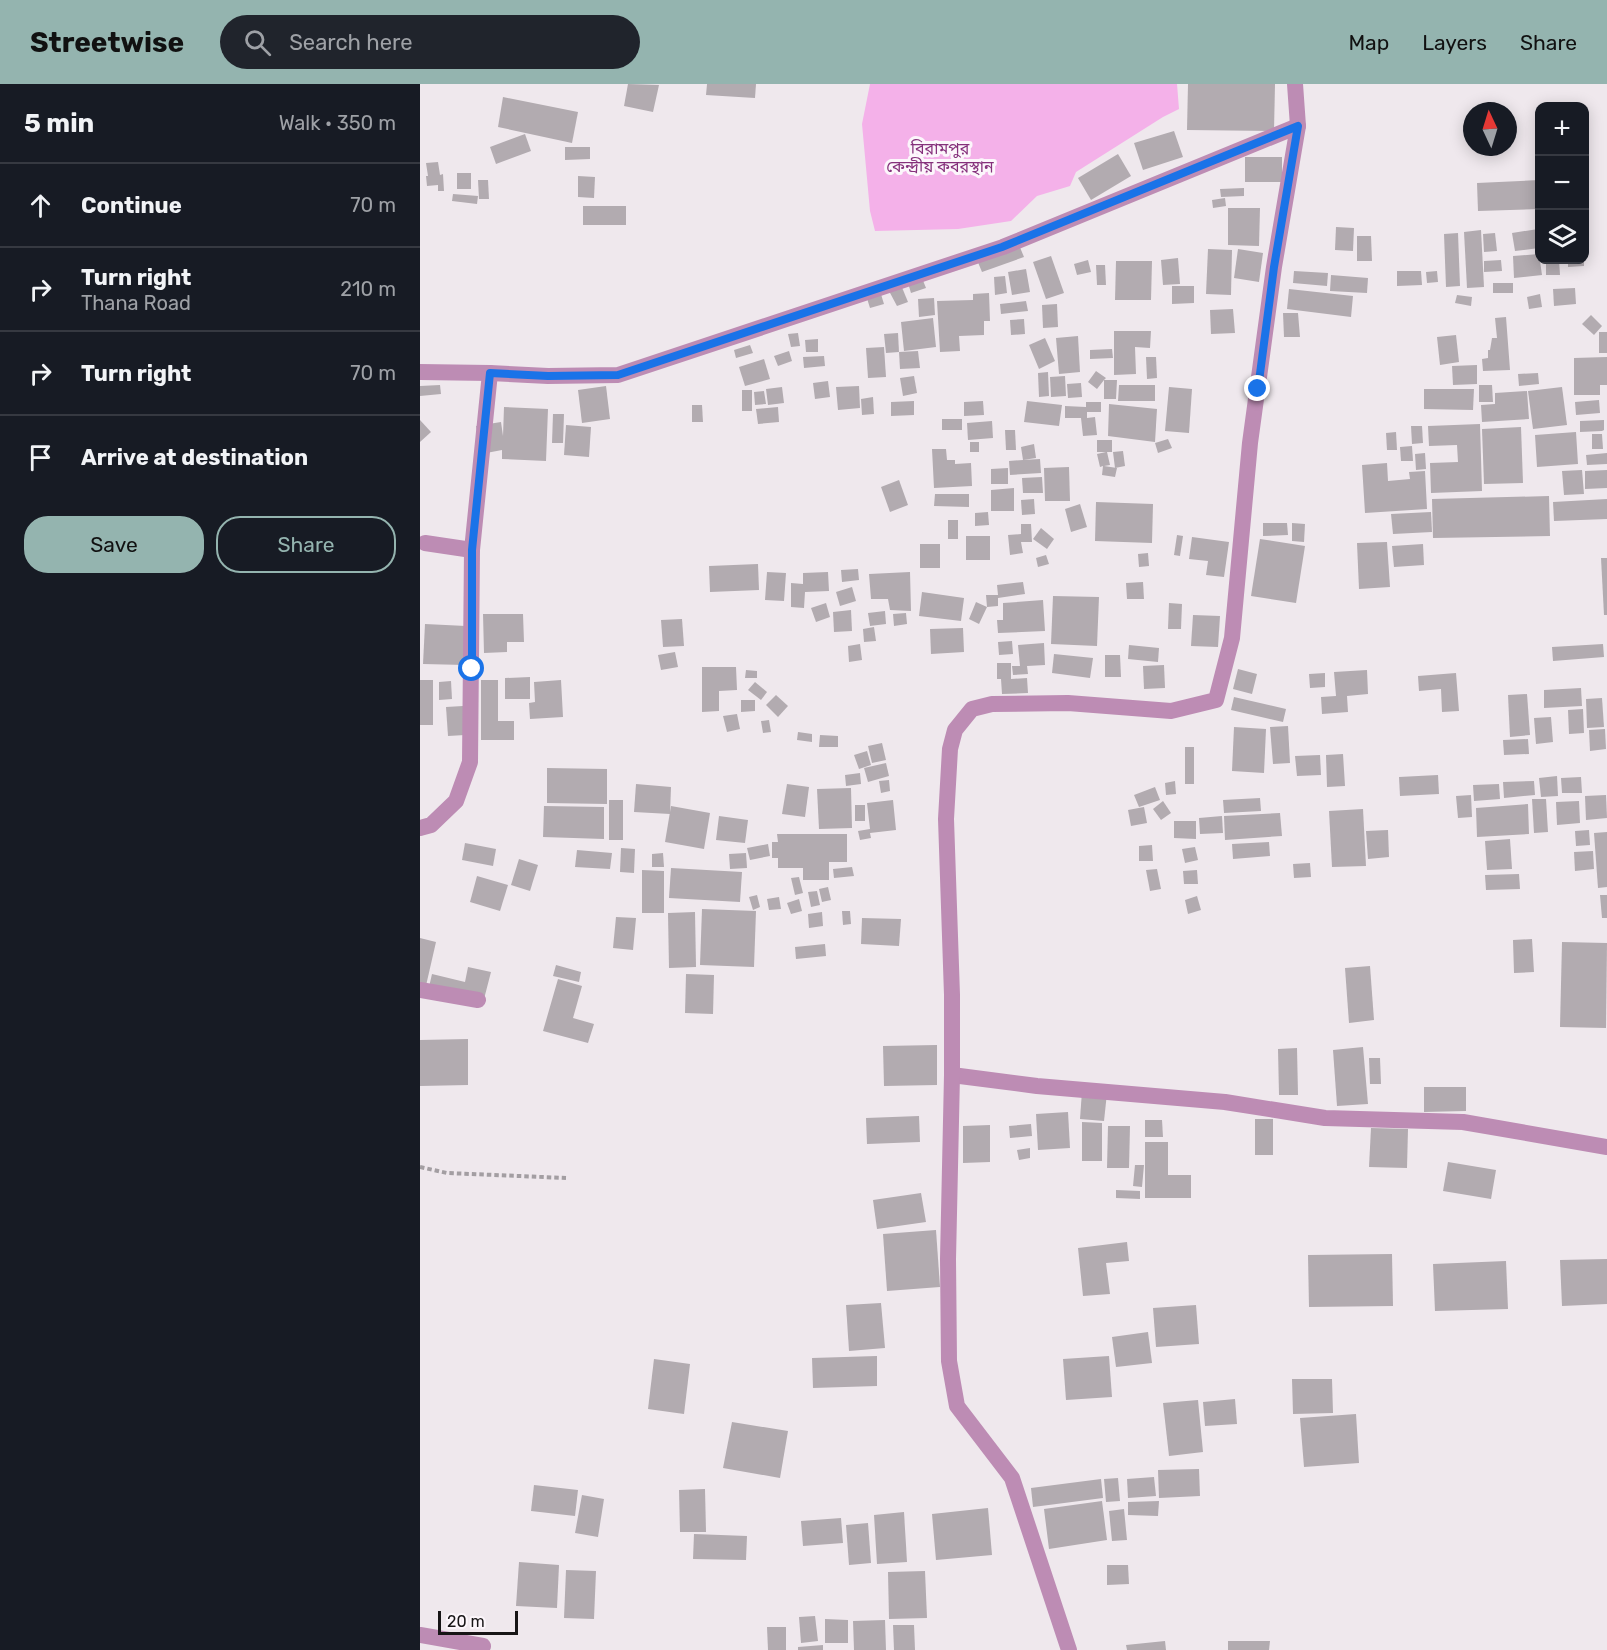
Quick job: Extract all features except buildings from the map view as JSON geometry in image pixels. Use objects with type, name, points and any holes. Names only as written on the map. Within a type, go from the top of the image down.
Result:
[{"type":"street","points":[[1069,1650],[1012,1478],[957,1406],[949,1361],[948,1259],[952,995],[946,819],[950,749],[955,729],[972,709],[992,704],[1068,703],[1171,711],[1216,700],[1232,638],[1250,442],[1274,267],[1298,126],[1295,84]]},
{"type":"street","points":[[420,372],[548,376],[618,375],[1002,247],[1298,126]]},
{"type":"street","points":[[420,828],[431,825],[456,801],[470,762],[472,550],[490,373]]},
{"type":"street","points":[[425,543],[472,550]]},
{"type":"street","points":[[420,990],[478,1000]]},
{"type":"street","points":[[952,1075],[1037,1086],[1224,1102],[1325,1118],[1463,1122],[1607,1147]]},
{"type":"street","points":[[420,1635],[483,1646]]},
{"type":"path","points":[[420,1167],[447,1173],[566,1178]]},
{"type":"green space","name":"বিরামপুর কেন্দ্রীয় কবরস্থান","points":[[870,84],[1177,84],[1179,109],[1076,172],[1070,186],[1037,196],[1011,221],[958,229],[875,231],[870,211],[862,124]]},
{"type":"route","points":[[472,669],[472,550],[490,373],[548,376],[618,375],[1002,247],[1298,126],[1274,267],[1258,389]]}]
